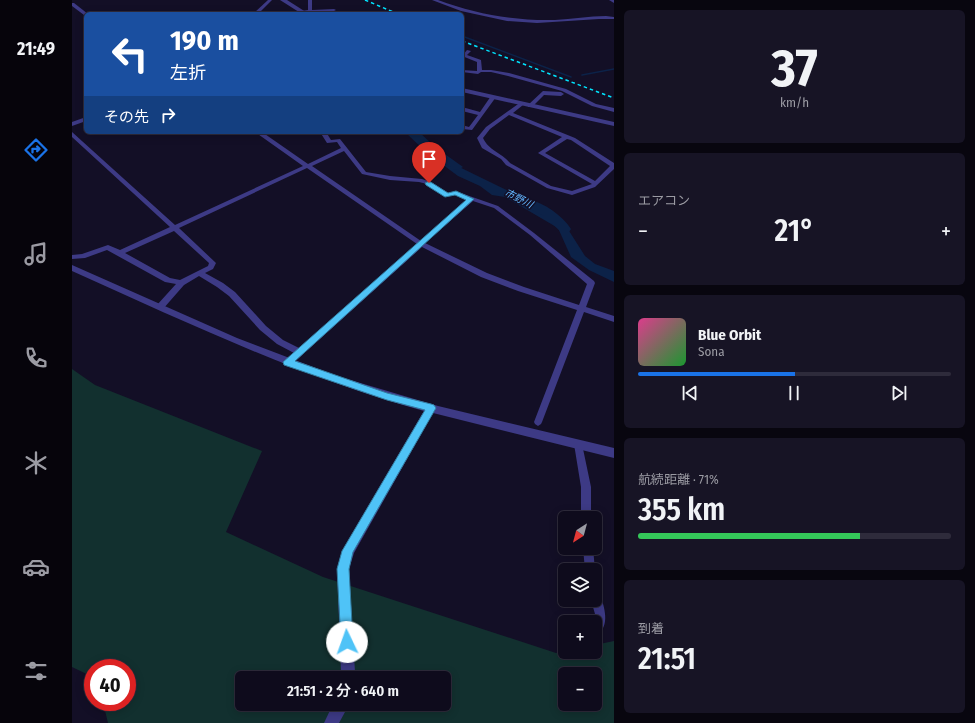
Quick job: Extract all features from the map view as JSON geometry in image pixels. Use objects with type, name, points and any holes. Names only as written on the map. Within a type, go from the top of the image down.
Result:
[{"type":"street","points":[[257,12],[270,0]]},
{"type":"street","points":[[283,0],[306,12],[334,10]]},
{"type":"street","points":[[306,12],[310,0]]},
{"type":"street","points":[[434,0],[468,11],[510,20],[551,22],[614,18]]},
{"type":"street","points":[[72,4],[84,13]]},
{"type":"street","points":[[464,54],[469,51]]},
{"type":"street","points":[[464,55],[479,61],[480,71]]},
{"type":"street","points":[[464,71],[491,71],[569,92],[594,105],[614,110]]},
{"type":"street","points":[[464,90],[614,124]]},
{"type":"street","points":[[530,106],[543,93],[564,95],[569,92]]},
{"type":"street","points":[[464,128],[470,129],[493,97]]},
{"type":"street","points":[[509,113],[581,143],[614,166],[593,186],[572,193],[549,187],[508,164],[503,158],[484,147],[480,138],[488,128],[521,104]]},
{"type":"street","points":[[464,110],[481,114]]},
{"type":"street","points":[[72,124],[84,120]]},
{"type":"street","points":[[72,134],[214,263],[211,267],[181,283],[160,307]]},
{"type":"street","points":[[261,134],[421,244],[484,274],[614,319]]},
{"type":"street","points":[[324,134],[329,142],[338,140],[364,173],[390,178],[420,180],[429,183],[447,195],[456,193],[496,208],[532,234],[591,283],[538,422]]},
{"type":"street","points":[[567,136],[541,153],[596,184]]},
{"type":"street","points":[[120,254],[344,149]]},
{"type":"street","points":[[288,362],[471,199]]},
{"type":"street","points":[[72,257],[83,256],[108,247],[168,280],[181,283]]},
{"type":"street","points":[[72,268],[288,362],[387,396],[614,453]]},
{"type":"street","points":[[199,273],[232,294],[263,328],[280,342],[300,352]]},
{"type":"street","points":[[348,671],[343,569],[348,551],[431,408]]},
{"type":"street","points":[[578,444],[586,487],[586,511]]},
{"type":"street","points":[[331,723],[338,711]]},
{"type":"green space","points":[[72,369],[95,385],[262,451],[226,532],[323,577],[558,653],[558,659],[602,659],[602,644],[614,641],[614,723],[108,723],[105,711],[136,711],[136,659],[84,659],[84,673],[72,667]]},
{"type":"water","points":[[407,134],[417,134],[433,152],[451,163],[537,205],[564,223],[585,256],[595,264],[614,271],[614,282],[589,270],[571,257],[558,228],[505,197],[492,195],[480,186],[458,176],[427,153]]},
{"type":"waterway","points":[[464,37],[571,77]]},
{"type":"waterway","points":[[582,75],[614,69]]},
{"type":"waterway","name":"市野川","points":[[415,134],[431,149],[457,167]]},
{"type":"waterway","name":"市野川","points":[[528,203],[539,208],[557,220],[565,229]]},
{"type":"railway","points":[[365,0],[393,12]]},
{"type":"railway","points":[[464,42],[614,98]]},
{"type":"route","points":[[347,642],[343,569],[348,551],[431,408],[334,379],[288,362],[471,199],[456,193],[447,195],[429,183]]}]
